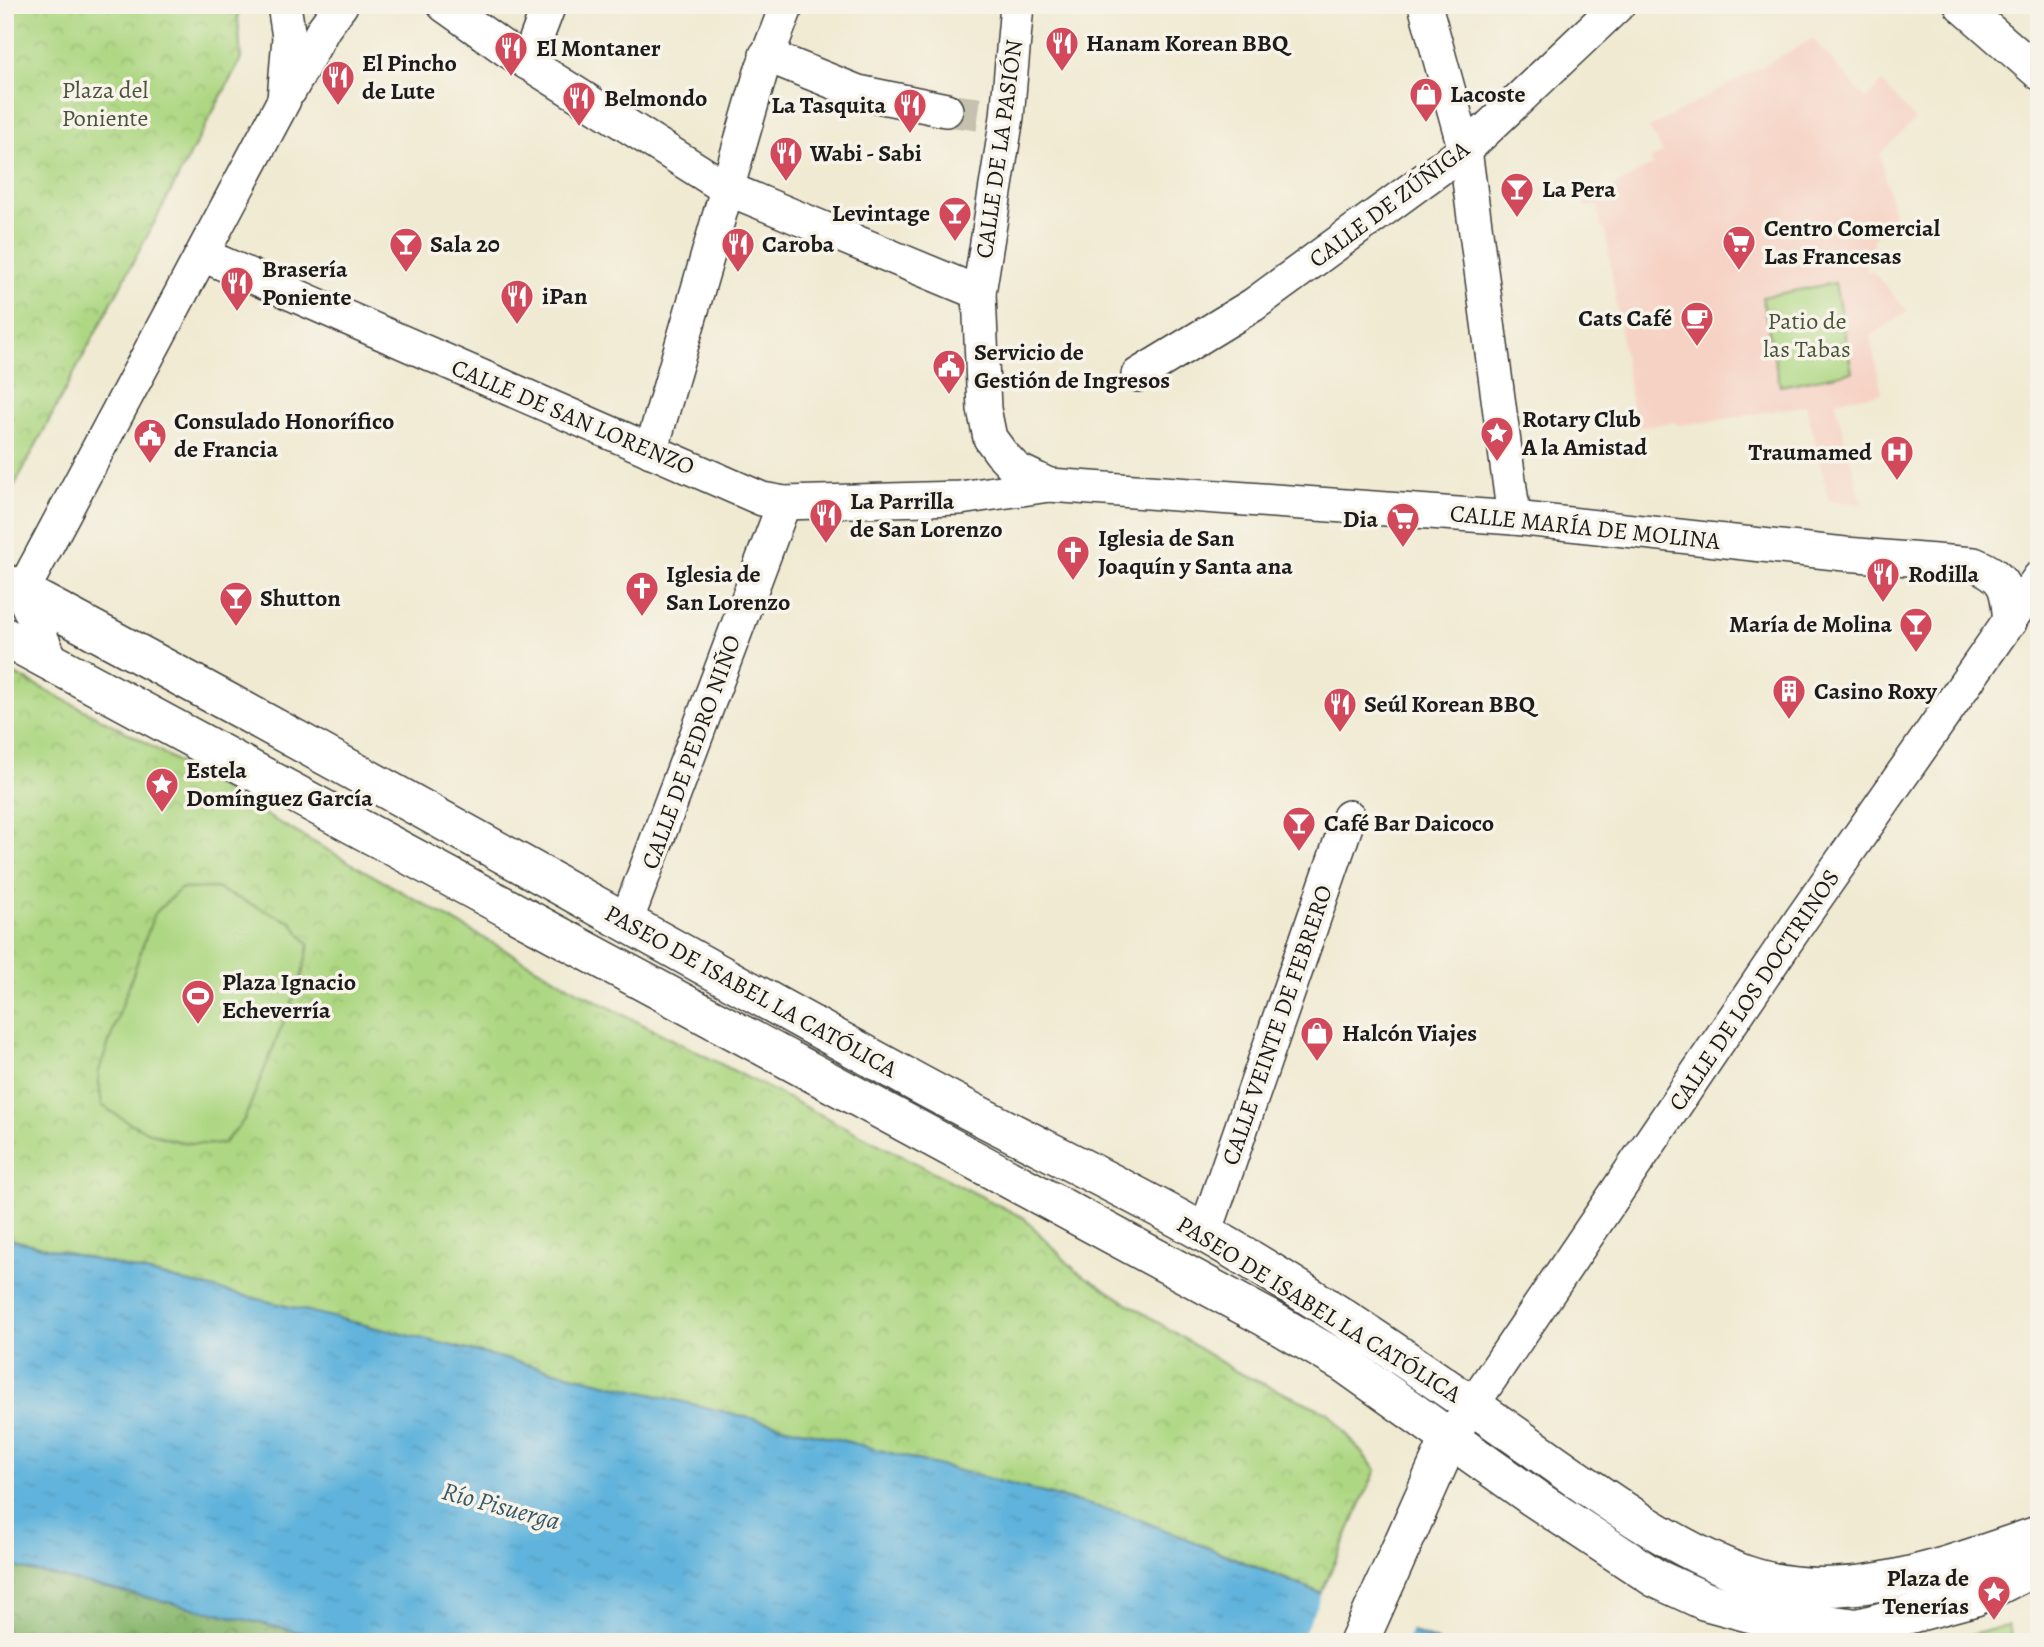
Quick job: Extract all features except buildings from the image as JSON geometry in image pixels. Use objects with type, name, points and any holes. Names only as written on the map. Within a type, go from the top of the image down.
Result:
[{"type":"main road","name":"PASEO DE ISABEL LA CATÓLICA","points":[[14,588],[911,1080],[1205,1233],[1324,1306],[1673,1540],[1729,1568],[1763,1580],[1816,1585],[1880,1582],[1937,1569],[2039,1535]]},
{"type":"main road","name":"PASEO DE ISABEL LA CATÓLICA","points":[[5,637],[1190,1275],[1344,1363],[1655,1578],[1705,1601],[1761,1616],[1858,1628],[1974,1597],[2039,1565]]},
{"type":"main road","points":[[1359,1642],[1450,1438]]},
{"type":"street","points":[[284,5],[289,37],[284,100]]},
{"type":"street","points":[[52,662],[14,588],[203,255],[324,28],[341,5]]},
{"type":"street","points":[[444,5],[527,63],[726,188],[979,293]]},
{"type":"street","points":[[527,63],[549,5]]},
{"type":"street","points":[[652,452],[763,63],[786,5]]},
{"type":"street","name":"CALLE DE LA PASIÓN","points":[[1017,5],[996,116],[979,293],[984,409],[990,438],[1016,469],[1049,485]]},
{"type":"street","name":"CALLE DE ZÚÑIGA","points":[[1138,375],[1253,305],[1465,150],[1618,5]]},
{"type":"street","points":[[1961,5],[2039,73]]},
{"type":"street","points":[[1431,10],[1465,150],[1514,518]]},
{"type":"street","points":[[763,63],[858,92],[946,110]]},
{"type":"street","name":"CALLE DE SAN LORENZO","points":[[203,255],[762,499],[784,503],[960,498],[1049,485]]},
{"type":"street","name":"CALLE MARÍA DE MOLINA","points":[[1049,485],[1514,518],[1845,554],[1974,564],[1993,572],[2004,583],[2010,621]]},
{"type":"street","name":"CALLE DE PEDRO NIÑO","points":[[625,922],[784,503]]},
{"type":"street","name":"CALLE DE LOS DOCTRINOS","points":[[1450,1438],[1800,921],[2038,581]]},
{"type":"street","name":"CALLE VEINTE DE FEBRERO","points":[[1205,1233],[1349,817]]},
{"type":"street","points":[[1988,1552],[2039,1556]]},
{"type":"shaded area","name":"Centro Comercial Las Francesas","points":[[1813,39],[1866,99],[1882,82],[1915,120],[1880,154],[1895,219],[1873,238],[1875,252],[1864,256],[1867,273],[1871,270],[1908,311],[1870,337],[1882,393],[1835,401],[1862,504],[1829,501],[1806,405],[1714,421],[1677,425],[1676,422],[1635,428],[1605,228],[1601,228],[1598,206],[1585,207],[1584,204],[1652,165],[1650,160],[1663,152],[1649,128]]},
{"type":"green space","name":"Plaza del Poniente","points":[[5,5],[237,5],[241,59],[9,496],[5,497]]},
{"type":"green space","name":"Patio de las Tabas","points":[[1835,283],[1852,372],[1780,386],[1762,297]]},
{"type":"green space","points":[[5,669],[140,739],[255,809],[587,996],[1024,1218],[1075,1270],[1237,1372],[1329,1413],[1376,1470],[1321,1593],[1128,1515],[837,1439],[5,1238]]},
{"type":"green space","name":"Plaza Ignacio Echeverría","points":[[215,888],[291,922],[309,945],[301,979],[244,1120],[224,1143],[191,1143],[144,1130],[102,1105],[98,1074],[154,914],[180,889]]},
{"type":"green space","points":[[5,1565],[343,1642],[5,1642]]},
{"type":"green space","points":[[2008,1625],[2014,1642],[1947,1642]]},
{"type":"water","name":"Río Pisuerga","points":[[5,1238],[837,1439],[1128,1515],[1439,1642],[343,1642],[5,1565]]},
{"type":"pier","points":[[1323,1591],[1413,1627],[1406,1642],[1300,1642]]},
{"type":"tunnel","points":[[946,110],[985,115]]},
{"type":"place","name":"Hanam Korean BBQ","points":[[1062,73]]},
{"type":"place","name":"El Montaner","points":[[511,78]]},
{"type":"place","name":"El Pincho de Lute","points":[[338,107]]},
{"type":"place","name":"Lacoste","points":[[1426,124]]},
{"type":"place","name":"Belmondo","points":[[579,128]]},
{"type":"place","name":"La Tasquita","points":[[910,135]]},
{"type":"place","name":"Wabi - Sabi","points":[[786,183]]},
{"type":"place","name":"La Pera","points":[[1517,219]]},
{"type":"place","name":"Levintage","points":[[955,243]]},
{"type":"place","name":"Centro Comercial Las Francesas","points":[[1739,272]]},
{"type":"place","name":"Sala 20","points":[[406,274]]},
{"type":"place","name":"Caroba","points":[[738,274]]},
{"type":"place","name":"Brasería Poniente","points":[[237,313]]},
{"type":"place","name":"iPan","points":[[517,326]]},
{"type":"place","name":"Cats Café","points":[[1697,348]]},
{"type":"place","name":"Servicio de Gestión de Ingresos","points":[[949,396]]},
{"type":"place","name":"Rotary Club A la Amistad","points":[[1497,463]]},
{"type":"place","name":"Consulado Honorífico de Francia","points":[[150,465]]},
{"type":"place","name":"Traumamed","points":[[1897,482]]},
{"type":"place","name":"La Parrilla de San Lorenzo","points":[[826,545]]},
{"type":"place","name":"Dia","points":[[1403,549]]},
{"type":"place","name":"Iglesia de San Joaquín y Santa ana","points":[[1073,582]]},
{"type":"place","name":"Rodilla","points":[[1883,604]]},
{"type":"place","name":"Iglesia de San Lorenzo","points":[[642,618]]},
{"type":"place","name":"Shutton","points":[[236,628]]},
{"type":"place","name":"María de Molina","points":[[1916,654]]},
{"type":"place","name":"Casino Roxy","points":[[1789,721]]},
{"type":"place","name":"Seúl Korean BBQ","points":[[1340,734]]},
{"type":"place","name":"Estela Domínguez García","points":[[162,814]]},
{"type":"place","name":"Café Bar Daicoco","points":[[1299,853]]},
{"type":"place","name":"Plaza Ignacio Echeverría","points":[[198,1026]]},
{"type":"place","name":"Halcón Viajes","points":[[1317,1063]]},
{"type":"place","name":"Plaza de Tenerías","points":[[1994,1622]]}]
